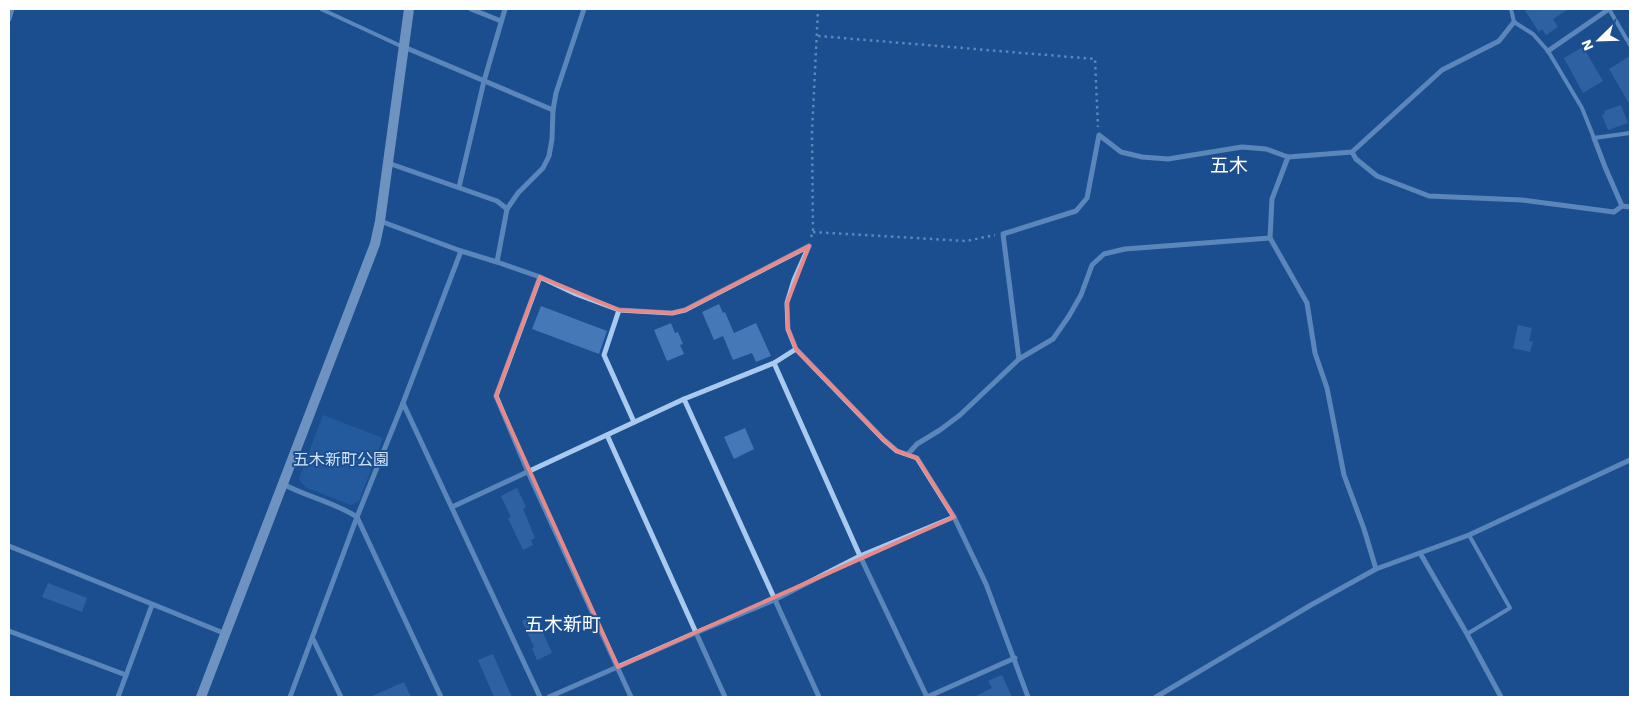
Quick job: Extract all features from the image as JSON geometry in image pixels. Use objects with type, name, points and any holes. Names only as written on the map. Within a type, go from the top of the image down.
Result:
[{"type":"street","points":[[9,19],[12,9]]},
{"type":"street","points":[[201,697],[375,244],[380,221],[403,47],[410,9]]},
{"type":"street","points":[[470,9],[501,21]]},
{"type":"street","points":[[459,187],[484,81],[505,9]]},
{"type":"street","points":[[497,262],[507,209],[518,193],[543,168],[549,156],[552,139],[552,110],[584,9]]},
{"type":"street","points":[[1548,51],[1609,9]]},
{"type":"street","points":[[1019,359],[1003,234],[1076,211],[1087,198],[1099,134],[1121,152],[1142,157],[1168,159],[1242,147],[1266,149],[1288,157],[1352,152],[1442,70],[1500,40],[1514,22]]},
{"type":"street","points":[[403,47],[552,110]]},
{"type":"street","points":[[1594,138],[1622,206]]},
{"type":"street","points":[[1352,152],[1356,159],[1378,176],[1429,196],[1522,200],[1614,212],[1622,206],[1630,207]]},
{"type":"street","points":[[1288,157],[1272,199],[1270,238],[1307,303],[1314,353],[1327,388],[1344,476],[1364,529],[1376,569]]},
{"type":"street","points":[[388,162],[497,201],[507,209]]},
{"type":"street","points":[[380,221],[461,251],[540,277],[576,294],[619,310],[672,313],[685,310],[809,246]]},
{"type":"street","points":[[908,454],[918,444],[960,415],[1019,359],[1053,339],[1069,316],[1092,265],[1104,254],[1125,249],[1270,238]]},
{"type":"street","points":[[809,246],[794,280],[787,303],[788,329],[796,349],[896,451],[917,458],[954,517],[986,584],[1028,697]]},
{"type":"street","points":[[290,697],[357,517],[461,251]]},
{"type":"street","points":[[540,277],[496,396],[528,472],[631,697]]},
{"type":"street","points":[[619,310],[604,355],[634,422]]},
{"type":"street","points":[[452,507],[684,399],[774,363],[796,349]]},
{"type":"street","points":[[774,363],[860,556],[927,697],[1015,658]]},
{"type":"street","points":[[684,399],[819,697]]},
{"type":"street","points":[[403,403],[540,697]]},
{"type":"street","points":[[608,435],[725,697]]},
{"type":"street","points":[[1156,697],[1163,696],[1311,605],[1376,569],[1469,535],[1630,460]]},
{"type":"street","points":[[283,484],[296,491],[344,509],[357,517],[441,697]]},
{"type":"street","points":[[549,697],[774,600],[860,556],[954,517]]},
{"type":"street","points":[[9,546],[226,634]]},
{"type":"street","points":[[1420,553],[1501,697]]},
{"type":"street","points":[[118,697],[152,605]]},
{"type":"street","points":[[9,631],[126,674]]},
{"type":"street","points":[[313,639],[341,697]]},
{"type":"lane","points":[[321,9],[403,47]]},
{"type":"lane","points":[[1511,9],[1514,22],[1533,34],[1548,51],[1582,108],[1594,138],[1630,133]]},
{"type":"lane","points":[[1609,9],[1630,45]]},
{"type":"lane","points":[[1467,634],[1510,608],[1469,535]]},
{"type":"path","points":[[809,246],[813,232],[812,132],[818,9]]},
{"type":"path","points":[[818,36],[1095,59],[1099,134]]},
{"type":"path","points":[[813,232],[966,241],[1003,234]]},
{"type":"highlighted area","points":[[809,246],[787,303],[788,329],[796,349],[883,439],[897,451],[917,458],[954,517],[618,667],[496,396],[540,277],[619,310],[672,313],[685,310]]},
{"type":"green space","name":"五木新町公園","points":[[323,415],[383,438],[359,501],[351,505],[305,487],[299,479]]},
{"type":"building","points":[[1524,9],[1569,9],[1553,19],[1558,27],[1546,35],[1542,29],[1539,32]]},
{"type":"building","points":[[1583,47],[1603,81],[1583,93],[1564,58]]},
{"type":"building","points":[[1630,56],[1630,105],[1609,69]]},
{"type":"building","points":[[1621,105],[1628,123],[1608,130],[1602,115],[1605,114],[1604,111]]},
{"type":"building","points":[[719,304],[723,313],[725,312],[734,333],[756,323],[771,356],[756,362],[752,353],[733,360],[723,336],[714,340],[702,312]]},
{"type":"building","points":[[541,306],[607,331],[599,354],[532,329]]},
{"type":"building","points":[[671,323],[675,333],[678,332],[683,344],[680,345],[684,354],[667,361],[654,330]]},
{"type":"building","points":[[1518,325],[1532,328],[1529,341],[1533,342],[1530,352],[1513,348]]},
{"type":"building","points":[[745,428],[754,449],[734,459],[724,437]]},
{"type":"building","points":[[517,488],[526,507],[523,509],[535,538],[531,540],[533,545],[523,550],[508,518],[511,517],[501,496]]},
{"type":"building","points":[[48,583],[87,598],[82,612],[42,597]]},
{"type":"building","points":[[535,615],[552,653],[537,660],[532,648],[534,647],[522,621]]},
{"type":"building","points":[[493,654],[512,697],[494,697],[478,660]]},
{"type":"building","points":[[1002,675],[1012,697],[974,697],[992,688],[988,681]]},
{"type":"building","points":[[404,682],[411,697],[370,697]]},
{"type":"district","name":"五木","points":[[1229,165]]},
{"type":"district","name":"五木新町","points":[[563,624]]}]
